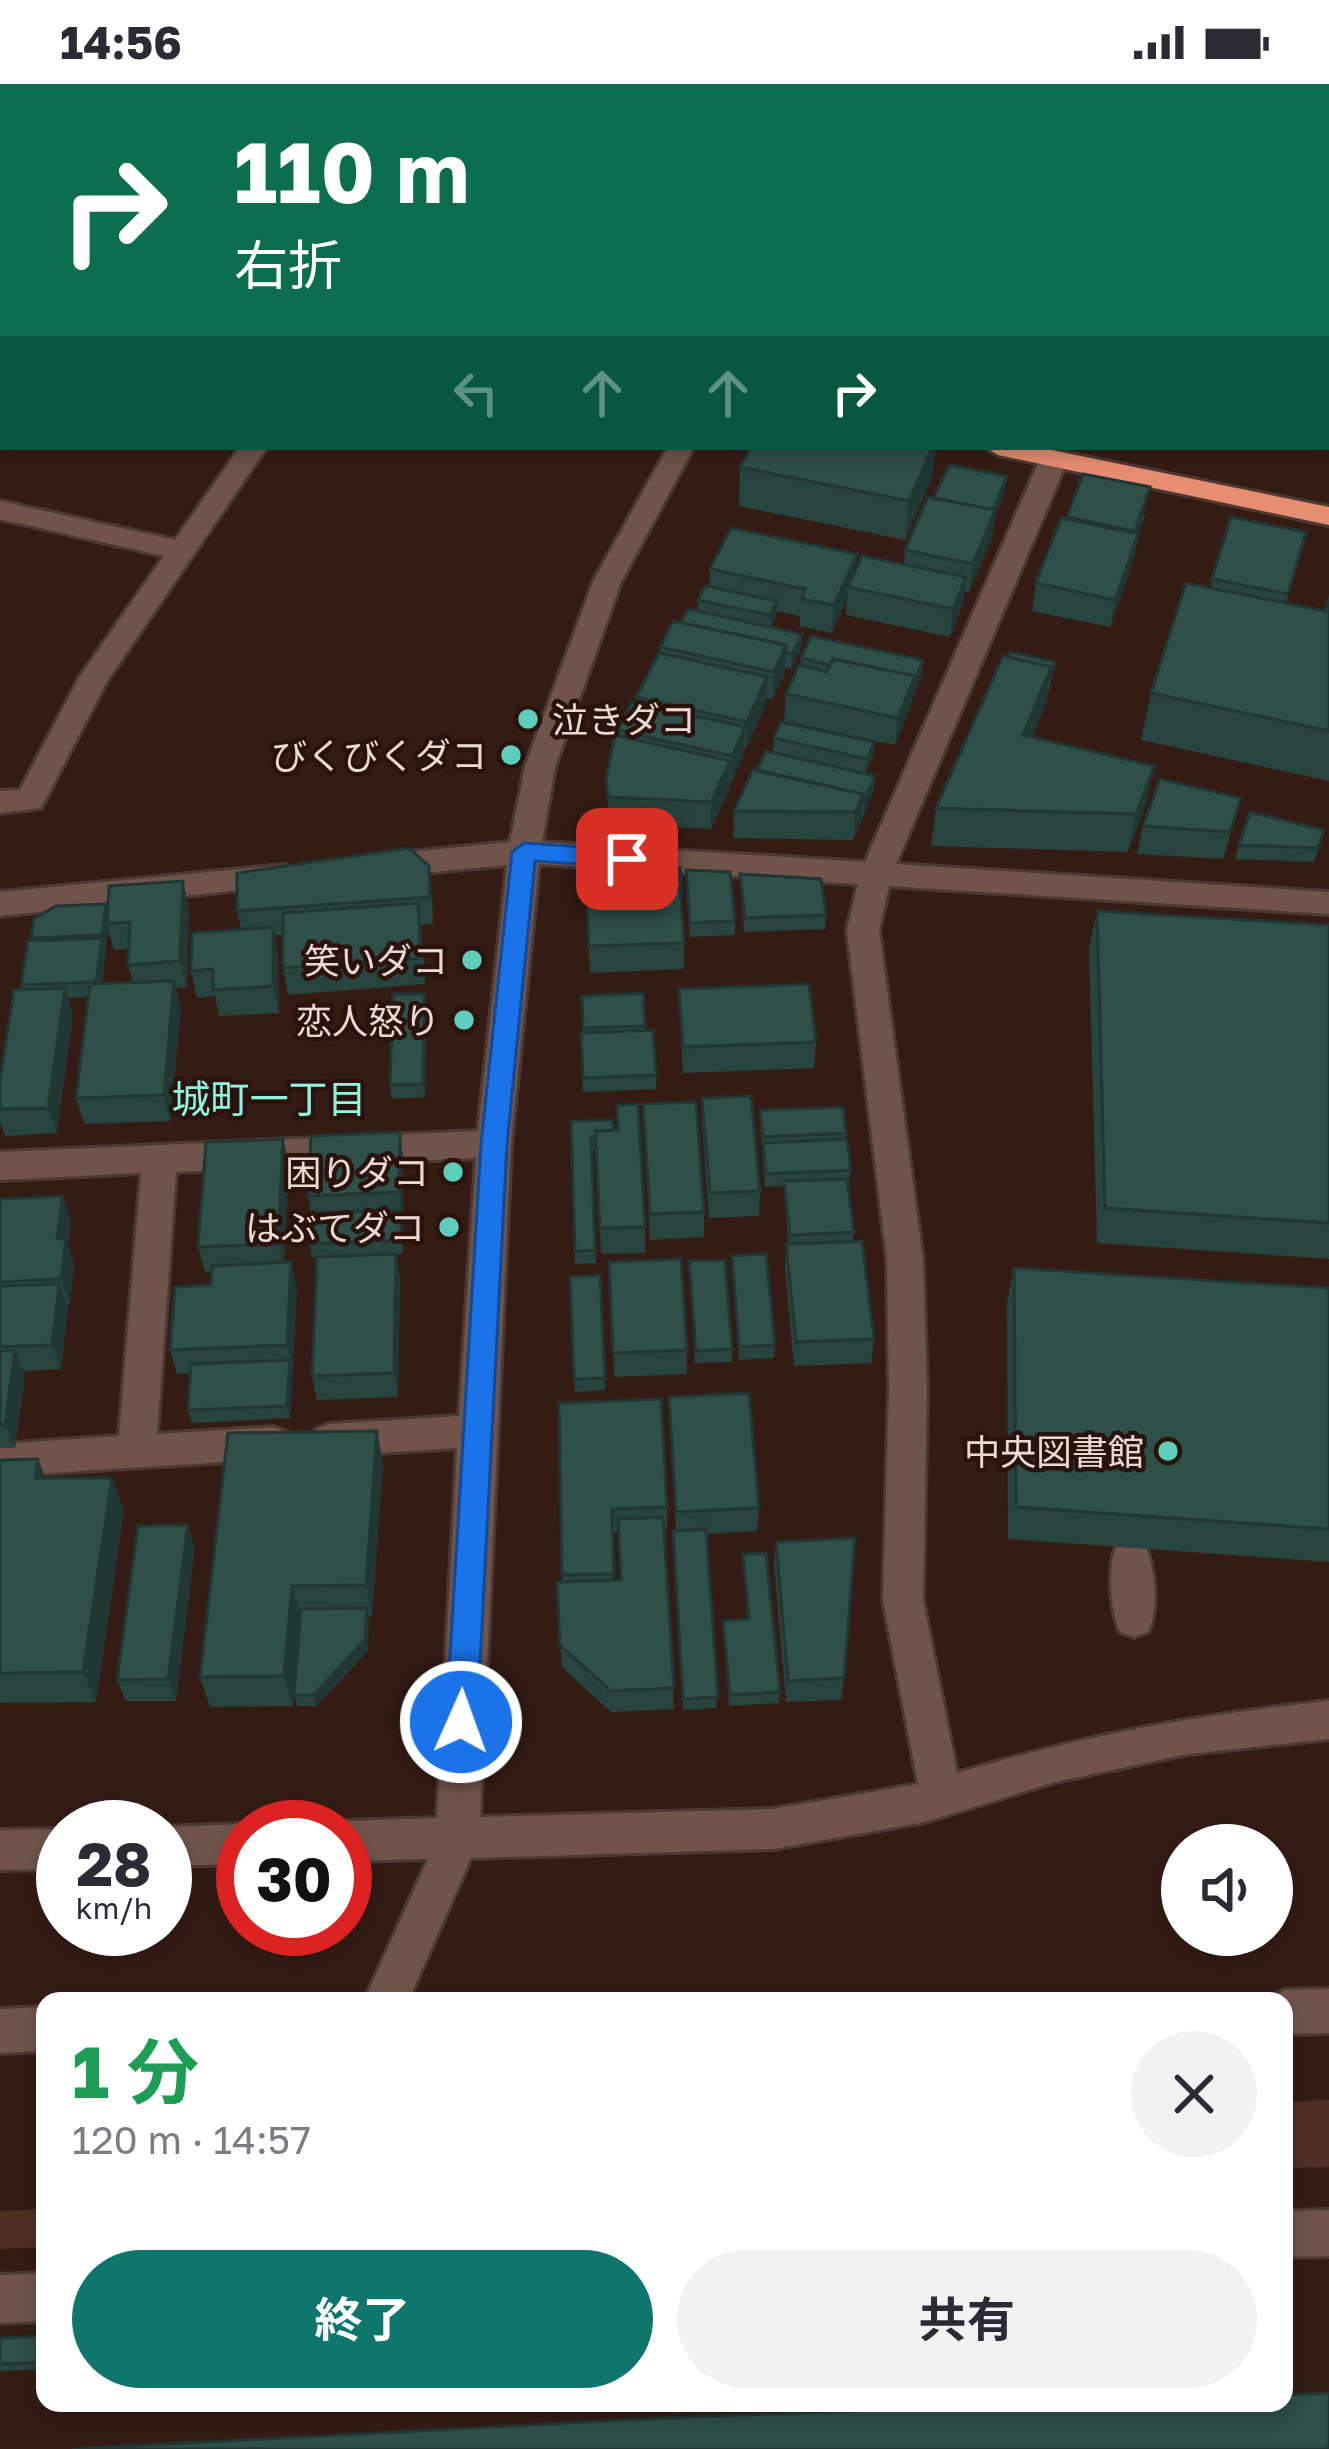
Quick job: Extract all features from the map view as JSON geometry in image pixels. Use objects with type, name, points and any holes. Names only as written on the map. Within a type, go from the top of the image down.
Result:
[{"type":"highway","points":[[1012,450],[1329,516]]},
{"type":"street","points":[[0,802],[30,800],[94,678],[252,450]]},
{"type":"street","points":[[390,1992],[458,1838],[494,1144],[524,852],[540,767],[608,582],[679,450]]},
{"type":"street","points":[[941,1797],[903,1600],[908,1389],[905,1260],[863,930],[877,872],[1054,459]]},
{"type":"street","points":[[0,510],[179,550]]},
{"type":"street","points":[[351,869],[524,852],[1329,903]]},
{"type":"street","points":[[1,907],[305,874]]},
{"type":"street","points":[[0,1166],[494,1144]]},
{"type":"street","points":[[137,1452],[159,1160]]},
{"type":"street","points":[[0,1460],[476,1431]]},
{"type":"street","points":[[1131,1557],[1134,1619]]},
{"type":"street","points":[[372,1840],[772,1829],[875,1813],[1054,1763],[1142,1744],[1235,1728],[1329,1720]]},
{"type":"street","points":[[0,1850],[36,1849]]},
{"type":"street","points":[[1293,2012],[1329,2012]]},
{"type":"street","points":[[0,2031],[36,2029]]},
{"type":"street","points":[[1293,2234],[1329,2233]]},
{"type":"street","points":[[0,2299],[36,2297]]},
{"type":"shaded area","points":[[1329,2100],[1329,2167],[1293,2168],[1293,2102]]},
{"type":"shaded area","points":[[36,2209],[36,2247],[0,2249],[0,2211]]},
{"type":"building","points":[[749,450],[931,450],[909,501],[740,467]]},
{"type":"building","points":[[949,465],[1007,476],[993,510],[934,498]]},
{"type":"building","points":[[1083,474],[1150,487],[1135,531],[1067,517]]},
{"type":"building","points":[[928,497],[995,510],[973,564],[905,550]]},
{"type":"building","points":[[1231,517],[1306,532],[1288,594],[1212,579]]},
{"type":"building","points":[[1061,518],[1138,534],[1115,600],[1036,583]]},
{"type":"building","points":[[731,528],[857,554],[834,605],[802,599],[805,589],[710,569]]},
{"type":"building","points":[[862,556],[966,577],[953,609],[848,587]]},
{"type":"building","points":[[1186,583],[1325,611],[1329,597],[1329,731],[1151,693]]},
{"type":"building","points":[[705,586],[777,601],[770,615],[698,600]]},
{"type":"building","points":[[688,609],[802,634],[792,654],[786,653],[786,645],[681,623]]},
{"type":"building","points":[[673,621],[786,645],[774,672],[660,647]]},
{"type":"building","points":[[811,636],[923,660],[914,683],[915,676],[833,659],[830,665],[801,658]]},
{"type":"building","points":[[1010,652],[1056,662],[1049,680],[1051,667],[1008,657]]},
{"type":"building","points":[[659,653],[767,677],[747,722],[636,697]]},
{"type":"building","points":[[1003,656],[1051,667],[1023,735],[1154,766],[1136,814],[936,808]]},
{"type":"building","points":[[833,659],[915,676],[898,718],[786,694],[799,665],[827,672]]},
{"type":"building","points":[[632,702],[745,727],[732,756],[617,730]]},
{"type":"building","points":[[781,722],[874,742],[867,759],[774,738]]},
{"type":"building","points":[[615,735],[730,761],[711,802],[608,797],[606,779]]},
{"type":"building","points":[[766,751],[875,776],[863,803],[863,794],[757,770]]},
{"type":"building","points":[[753,770],[863,794],[855,812],[734,811]]},
{"type":"building","points":[[1160,779],[1241,798],[1230,832],[1143,826]]},
{"type":"building","points":[[1250,812],[1324,830],[1318,848],[1239,845]]},
{"type":"building","points":[[409,848],[429,866],[430,897],[237,911],[237,873]]},
{"type":"building","points":[[635,867],[637,891],[586,893],[614,868]]},
{"type":"building","points":[[643,867],[680,868],[682,897],[680,889],[645,891]]},
{"type":"building","points":[[686,870],[730,872],[735,921],[690,923]]},
{"type":"building","points":[[740,874],[821,879],[826,915],[745,918]]},
{"type":"building","points":[[183,881],[180,961],[128,965],[130,922],[107,923],[109,886]]},
{"type":"building","points":[[680,889],[684,943],[589,946],[586,893]]},
{"type":"building","points":[[418,903],[421,958],[283,968],[283,913]]},
{"type":"building","points":[[106,904],[102,935],[31,938],[34,919],[56,906]]},
{"type":"building","points":[[1097,911],[1329,925],[1329,1223],[1105,1208]]},
{"type":"building","points":[[273,927],[273,986],[213,990],[213,969],[191,971],[192,933]]},
{"type":"building","points":[[102,938],[96,982],[21,985],[28,941]]},
{"type":"building","points":[[174,981],[164,1095],[76,1098],[90,984]]},
{"type":"building","points":[[809,984],[816,1042],[683,1047],[679,989]]},
{"type":"building","points":[[65,988],[48,1108],[0,1109],[14,990]]},
{"type":"building","points":[[643,993],[645,1026],[583,1028],[582,996]]},
{"type":"building","points":[[393,994],[424,994],[423,1084],[390,1085]]},
{"type":"building","points":[[653,1030],[656,1075],[583,1078],[581,1033]]},
{"type":"building","points":[[751,1096],[760,1191],[710,1193],[702,1098]]},
{"type":"building","points":[[696,1102],[704,1212],[650,1214],[643,1104]]},
{"type":"building","points":[[638,1104],[645,1227],[600,1228],[595,1131],[618,1130],[617,1105]]},
{"type":"building","points":[[843,1107],[846,1133],[763,1137],[760,1110]]},
{"type":"building","points":[[613,1120],[613,1130],[595,1131],[596,1136],[591,1137],[595,1250],[575,1251],[571,1121]]},
{"type":"building","points":[[400,1132],[399,1192],[308,1196],[311,1136]]},
{"type":"building","points":[[283,1139],[278,1244],[198,1247],[206,1142]]},
{"type":"building","points":[[847,1139],[851,1170],[766,1174],[763,1143]]},
{"type":"building","points":[[847,1179],[854,1232],[790,1235],[784,1181]]},
{"type":"building","points":[[63,1196],[57,1239],[66,1239],[61,1279],[0,1282],[0,1199]]},
{"type":"building","points":[[401,1210],[401,1240],[310,1244],[311,1213]]},
{"type":"building","points":[[862,1241],[874,1339],[796,1342],[786,1244]]},
{"type":"building","points":[[396,1254],[394,1373],[312,1376],[317,1257]]},
{"type":"building","points":[[766,1254],[775,1345],[739,1347],[732,1256]]},
{"type":"building","points":[[681,1259],[687,1350],[613,1353],[609,1262]]},
{"type":"building","points":[[725,1260],[732,1349],[696,1351],[689,1261]]},
{"type":"building","points":[[291,1262],[287,1345],[170,1350],[175,1287],[211,1285],[212,1266]]},
{"type":"building","name":"中央図書館","points":[[1014,1268],[1329,1288],[1329,1529],[1016,1507]]},
{"type":"building","points":[[600,1275],[605,1378],[574,1379],[570,1277]]},
{"type":"building","points":[[59,1284],[52,1345],[0,1347],[0,1286]]},
{"type":"building","points":[[0,1351],[15,1351],[5,1424],[0,1424]]},
{"type":"building","points":[[290,1360],[287,1406],[188,1410],[191,1364]]},
{"type":"building","points":[[749,1393],[759,1508],[676,1512],[669,1397]]},
{"type":"building","points":[[661,1399],[667,1507],[612,1509],[614,1574],[562,1575],[559,1403]]},
{"type":"building","points":[[377,1431],[366,1585],[292,1586],[284,1676],[200,1677],[228,1433]]},
{"type":"building","points":[[38,1459],[35,1478],[112,1478],[83,1672],[0,1673],[0,1460]]},
{"type":"building","points":[[663,1517],[674,1688],[611,1691],[560,1645],[557,1582],[621,1580],[618,1519]]},
{"type":"building","points":[[188,1525],[168,1679],[117,1680],[138,1526]]},
{"type":"building","points":[[706,1529],[718,1697],[683,1699],[673,1531]]},
{"type":"building","points":[[855,1538],[844,1678],[788,1681],[776,1542]]},
{"type":"building","points":[[766,1553],[780,1692],[730,1695],[723,1621],[749,1619],[743,1554]]},
{"type":"building","points":[[367,1608],[365,1640],[313,1695],[294,1695],[301,1609]]},
{"type":"building","points":[[36,2336],[36,2362],[0,2364],[0,2338]]},
{"type":"building","points":[[1329,2393],[1329,2449],[72,2449],[824,2412],[1293,2412],[1293,2395]]},
{"type":"place","name":"泣きダコ","points":[[528,719]]},
{"type":"place","name":"びくびくダコ","points":[[511,755]]},
{"type":"place","name":"笑いダコ","points":[[472,960]]},
{"type":"place","name":"恋人怒り","points":[[464,1020]]},
{"type":"place","name":"困りダコ","points":[[453,1172]]},
{"type":"place","name":"はぶてダコ","points":[[449,1227]]},
{"type":"place","name":"中央図書館","points":[[1168,1451]]},
{"type":"district","name":"城町一丁目","points":[[269,1098]]},
{"type":"route","points":[[461,1722],[494,1144],[524,852],[627,859]]}]
